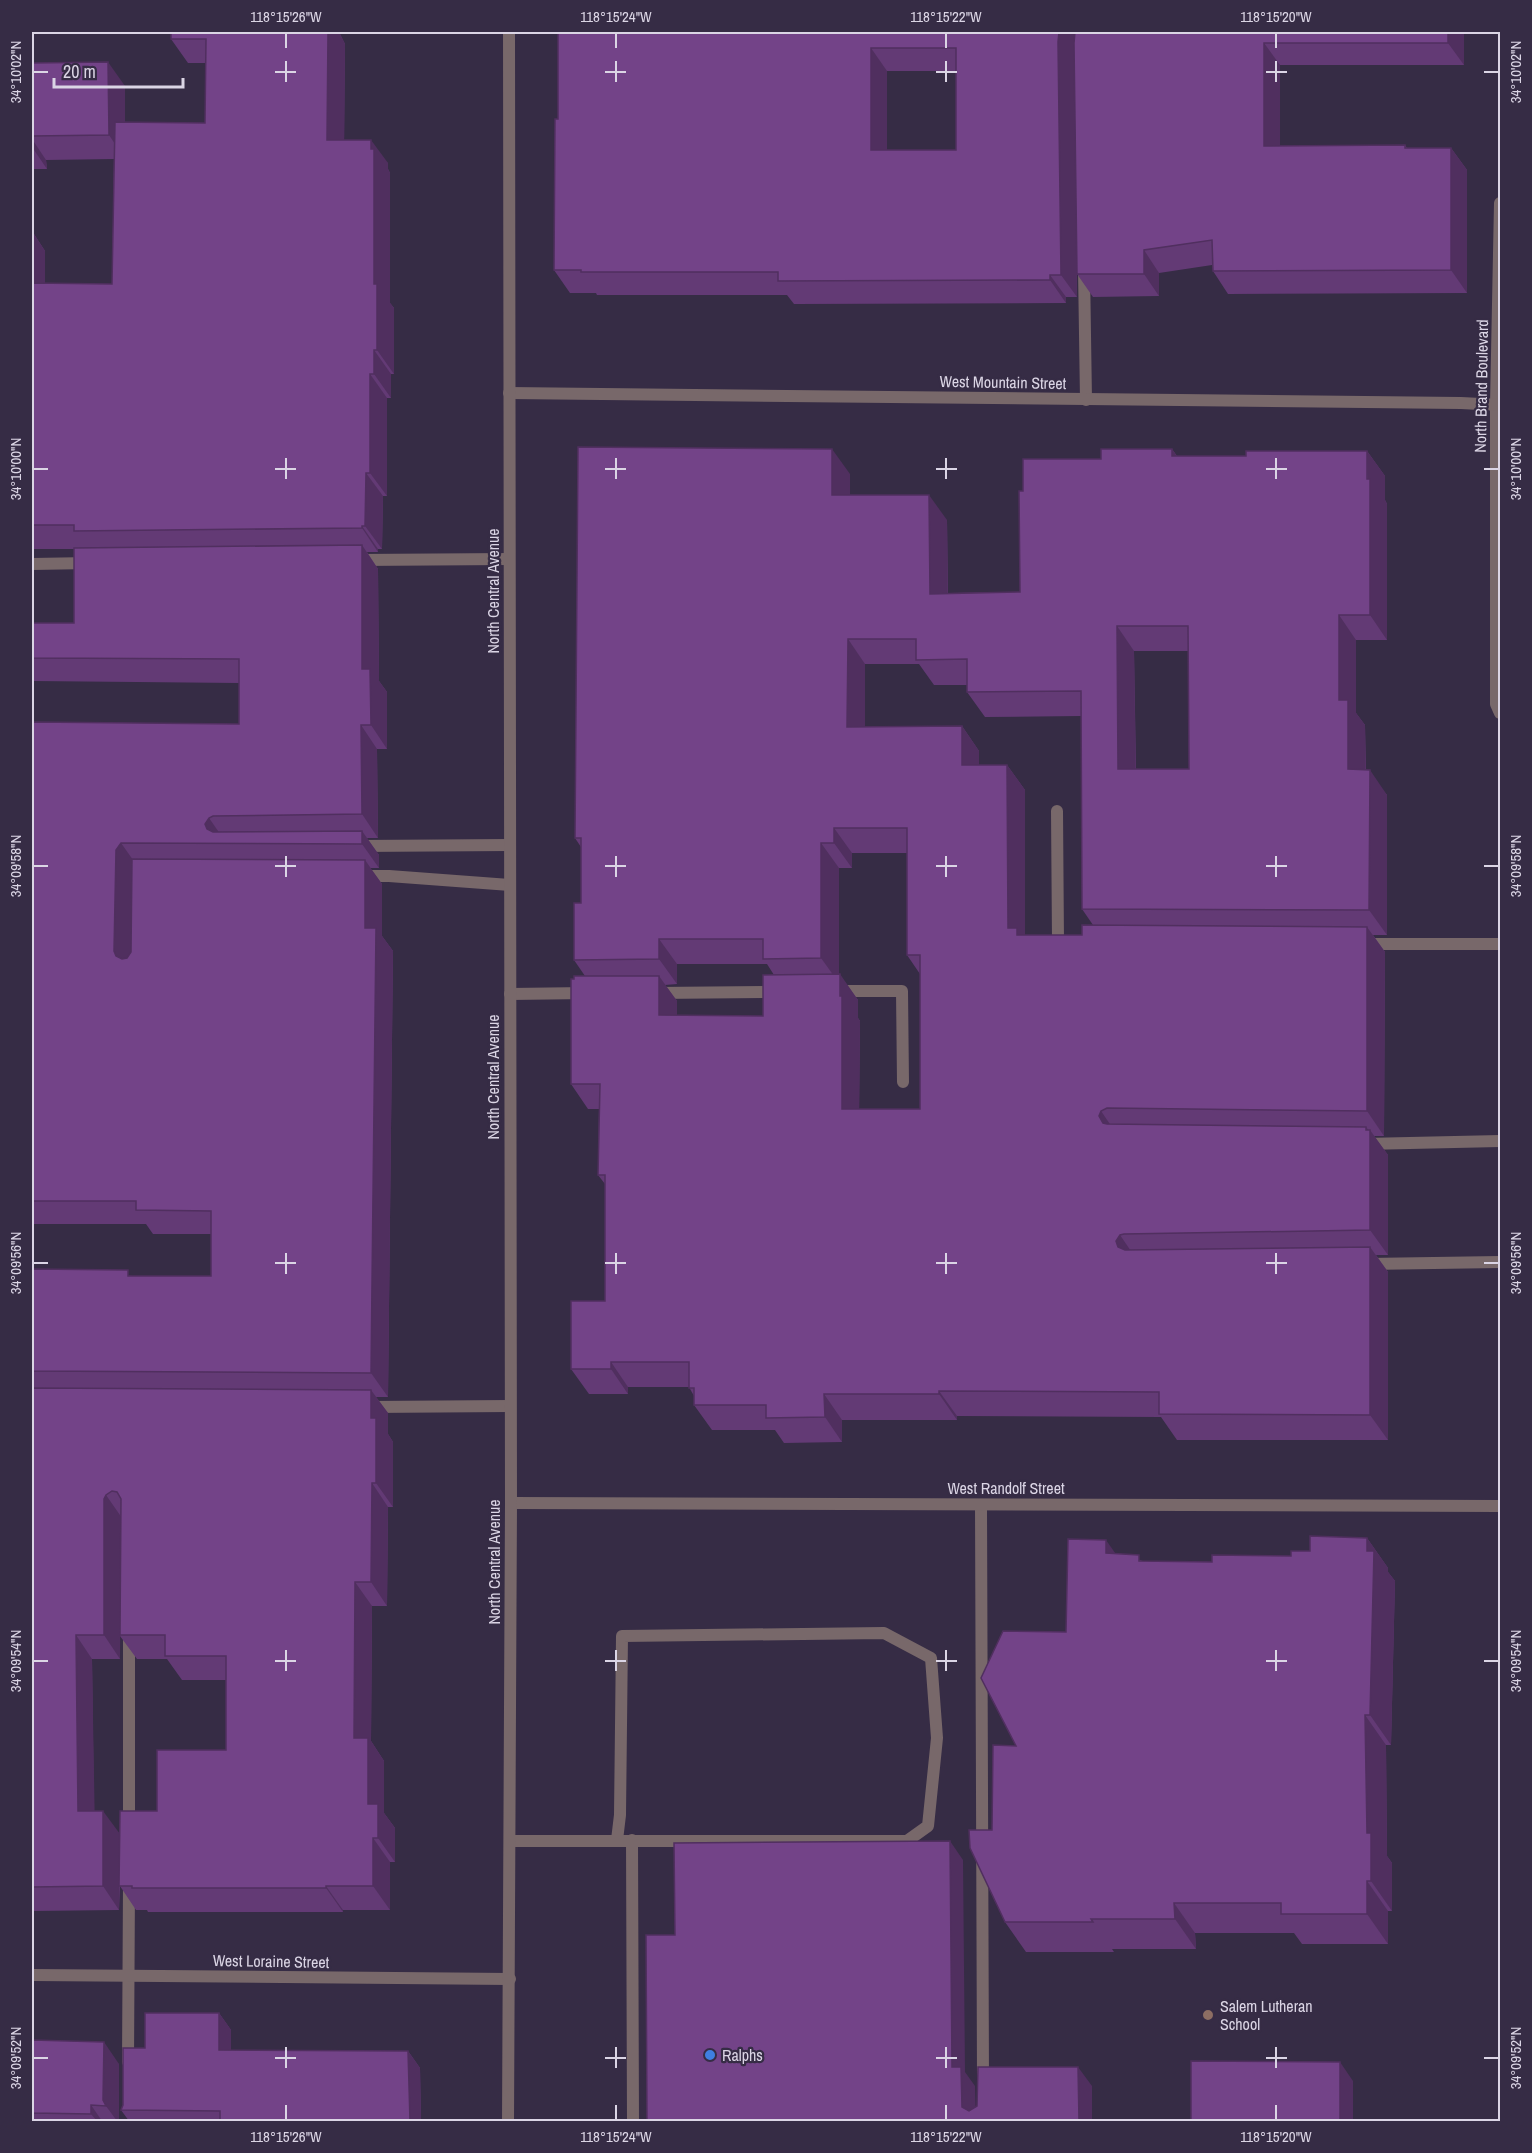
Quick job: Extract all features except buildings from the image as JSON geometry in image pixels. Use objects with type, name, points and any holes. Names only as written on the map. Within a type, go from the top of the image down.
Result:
[{"type":"street","name":"North Central Avenue","points":[[508,2121],[511,1503],[509,32]]},
{"type":"street","name":"North Brand Boulevard","points":[[1500,203],[1497,704],[1500,713]]},
{"type":"street","points":[[1084,259],[1086,400]]},
{"type":"street","name":"West Mountain Street","points":[[509,393],[1498,405]]},
{"type":"street","points":[[346,560],[509,559]]},
{"type":"street","points":[[32,564],[102,563]]},
{"type":"street","points":[[1057,811],[1058,942],[1082,942]]},
{"type":"street","points":[[345,846],[510,845]]},
{"type":"street","points":[[354,876],[389,876],[510,885]]},
{"type":"street","points":[[1356,944],[1500,944]]},
{"type":"street","points":[[820,991],[902,991],[903,1082]]},
{"type":"street","points":[[645,993],[797,992]]},
{"type":"street","points":[[510,994],[599,993]]},
{"type":"street","points":[[1349,1144],[1500,1141]]},
{"type":"street","points":[[1351,1264],[1500,1262]]},
{"type":"street","points":[[362,1407],[510,1406]]},
{"type":"street","name":"West Randolf Street","points":[[511,1503],[1500,1506]]},
{"type":"street","points":[[981,1505],[983,2098]]},
{"type":"street","points":[[129,1619],[129,1833]]},
{"type":"street","points":[[510,1841],[907,1841],[928,1826],[937,1738],[931,1658],[884,1633],[622,1636],[620,1815],[617,1840]]},
{"type":"street","points":[[632,1840],[633,2121]]},
{"type":"street","points":[[128,2078],[129,1869]]},
{"type":"street","name":"West Loraine Street","points":[[32,1975],[510,1979]]},
{"type":"place","name":"Salem Lutheran School","points":[[1208,2015]]},
{"type":"place","name":"Ralphs","points":[[710,2055]]}]
